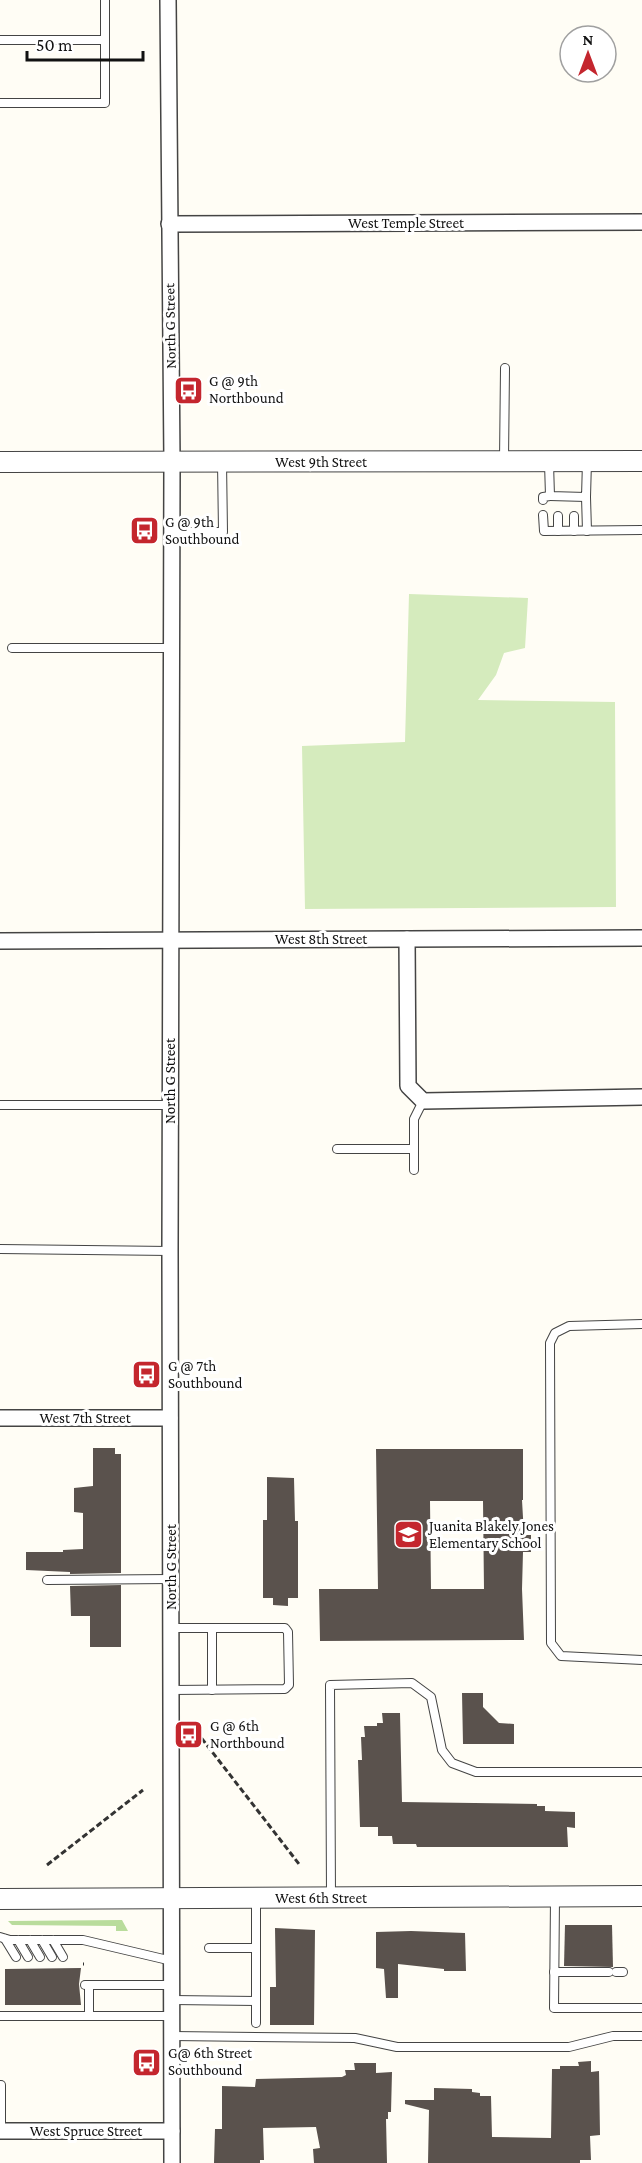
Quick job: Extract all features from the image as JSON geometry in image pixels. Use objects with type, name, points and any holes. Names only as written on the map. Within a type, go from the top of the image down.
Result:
[{"type":"street","name":"North G Street","points":[[168,0],[172,462],[170,1105],[172,2163]]},
{"type":"street","name":"West Temple Street","points":[[169,224],[642,222]]},
{"type":"street","name":"West 9th Street","points":[[0,462],[642,461]]},
{"type":"street","name":"West 8th Street","points":[[0,940],[642,938]]},
{"type":"street","points":[[407,939],[408,1086],[423,1101],[642,1097]]},
{"type":"street","name":"West 7th Street","points":[[0,1418],[170,1418]]},
{"type":"street","name":"West 6th Street","points":[[0,1899],[642,1896]]},
{"type":"street","name":"West Spruce Street","points":[[1,2131],[172,2131]]},
{"type":"lane","points":[[0,103],[105,103],[105,0]]},
{"type":"lane","points":[[0,40],[105,40]]},
{"type":"lane","points":[[504,462],[505,368]]},
{"type":"lane","points":[[587,461],[587,531]]},
{"type":"lane","points":[[171,532],[223,532],[222,462]]},
{"type":"lane","points":[[549,462],[552,498],[586,497]]},
{"type":"lane","points":[[543,515],[544,531],[642,530]]},
{"type":"lane","points":[[558,516],[558,531]]},
{"type":"lane","points":[[574,516],[574,531]]},
{"type":"lane","points":[[12,648],[171,648]]},
{"type":"lane","points":[[414,1170],[414,1119],[423,1101]]},
{"type":"lane","points":[[0,1105],[170,1105]]},
{"type":"lane","points":[[337,1149],[414,1149]]},
{"type":"lane","points":[[0,1249],[170,1251]]},
{"type":"lane","points":[[642,1324],[569,1326],[555,1333],[550,1343],[551,1643],[561,1656],[642,1660]]},
{"type":"lane","points":[[46,1580],[171,1579]]},
{"type":"lane","points":[[171,1628],[285,1628],[288,1632],[289,1685],[285,1689],[171,1690]]},
{"type":"lane","points":[[212,1628],[212,1690]]},
{"type":"lane","points":[[331,1898],[330,1685],[412,1683],[431,1697],[442,1750],[452,1762],[476,1772],[642,1772]]},
{"type":"lane","points":[[555,1897],[554,2008],[642,2008]]},
{"type":"lane","points":[[256,1898],[256,2023]]},
{"type":"lane","points":[[2,1938],[83,1940],[172,1961]]},
{"type":"lane","points":[[2,1938],[16,1957]]},
{"type":"lane","points":[[18,1940],[28,1957]]},
{"type":"lane","points":[[30,1940],[40,1957]]},
{"type":"lane","points":[[42,1940],[52,1957]]},
{"type":"lane","points":[[53,1940],[63,1957]]},
{"type":"lane","points":[[209,1948],[256,1948]]},
{"type":"lane","points":[[554,1972],[616,1972]]},
{"type":"lane","points":[[89,2015],[87,1985],[256,2001]]},
{"type":"lane","points":[[0,2016],[172,2016]]},
{"type":"lane","points":[[172,2036],[355,2038],[397,2047],[569,2047],[613,2036],[642,2036]]},
{"type":"lane","points":[[1,2085],[1,2131]]},
{"type":"path","points":[[196,1731],[299,1864]]},
{"type":"path","points":[[47,1865],[143,1790]]},
{"type":"green space","points":[[409,594],[528,598],[525,648],[504,653],[496,675],[478,700],[615,702],[616,907],[305,909],[302,746],[405,742]]},
{"type":"green space","points":[[122,1920],[128,1931],[116,1931],[116,1926],[12,1925],[8,1921]]},
{"type":"building","points":[[93,1448],[115,1448],[115,1454],[121,1454],[121,1573],[70,1574],[70,1572],[26,1570],[26,1552],[63,1552],[63,1550],[83,1549],[83,1513],[74,1512],[74,1488],[93,1486]]},
{"type":"building","points":[[376,1449],[523,1449],[524,1535],[531,1535],[531,1552],[523,1552],[524,1640],[320,1641],[319,1589],[378,1589]],"holes":[[[430,1501],[483,1501],[484,1589],[431,1589]]]},
{"type":"building","points":[[267,1477],[294,1478],[295,1521],[298,1521],[298,1598],[288,1598],[288,1606],[273,1605],[273,1598],[263,1598],[263,1520],[267,1520]]},
{"type":"building","points":[[121,1585],[121,1647],[90,1647],[90,1616],[71,1616],[70,1586]]},
{"type":"building","points":[[462,1693],[483,1693],[483,1707],[499,1723],[514,1724],[514,1744],[463,1744]]},
{"type":"building","points":[[382,1713],[400,1713],[402,1802],[537,1804],[537,1806],[545,1806],[545,1811],[575,1812],[575,1828],[567,1827],[568,1847],[417,1847],[416,1844],[393,1844],[392,1836],[378,1836],[378,1827],[360,1827],[358,1760],[362,1760],[361,1737],[365,1737],[364,1726],[377,1726],[377,1723],[383,1723]]},
{"type":"building","points":[[565,1925],[612,1925],[613,1967],[564,1966]]},
{"type":"building","points":[[275,1928],[315,1930],[314,2025],[270,2025],[270,1987],[276,1987]]},
{"type":"building","points":[[376,1932],[465,1933],[466,1971],[444,1971],[444,1969],[398,1964],[398,1998],[386,1998],[384,1969],[376,1968]]},
{"type":"building","points":[[81,1968],[79,1984],[81,2005],[5,2005],[5,1969]]},
{"type":"building","points":[[591,2061],[591,2072],[599,2071],[600,2135],[590,2136],[591,2160],[580,2160],[580,2163],[428,2163],[429,2110],[405,2104],[405,2100],[434,2100],[434,2088],[472,2089],[472,2092],[480,2093],[480,2096],[491,2096],[492,2137],[551,2138],[552,2069],[560,2069],[560,2066],[579,2066],[578,2062]]},
{"type":"building","points":[[354,2063],[376,2063],[376,2073],[392,2072],[391,2112],[388,2112],[388,2119],[386,2119],[387,2163],[314,2163],[313,2149],[320,2148],[316,2127],[263,2128],[264,2160],[260,2160],[260,2163],[214,2163],[215,2129],[222,2129],[222,2086],[255,2087],[256,2079],[342,2077],[346,2075],[345,2070],[355,2070]]},
{"type":"place","name":"G @ 9th Northbound","points":[[188,390]]},
{"type":"place","name":"G @ 9th Southbound","points":[[144,531]]},
{"type":"place","name":"G @ 7th Southbound","points":[[147,1375]]},
{"type":"place","name":"Juanita Blakely Jones Elementary School","points":[[408,1535]]},
{"type":"place","name":"G @ 6th Northbound","points":[[189,1735]]},
{"type":"place","name":"G@ 6th Street Southbound","points":[[147,2062]]}]
